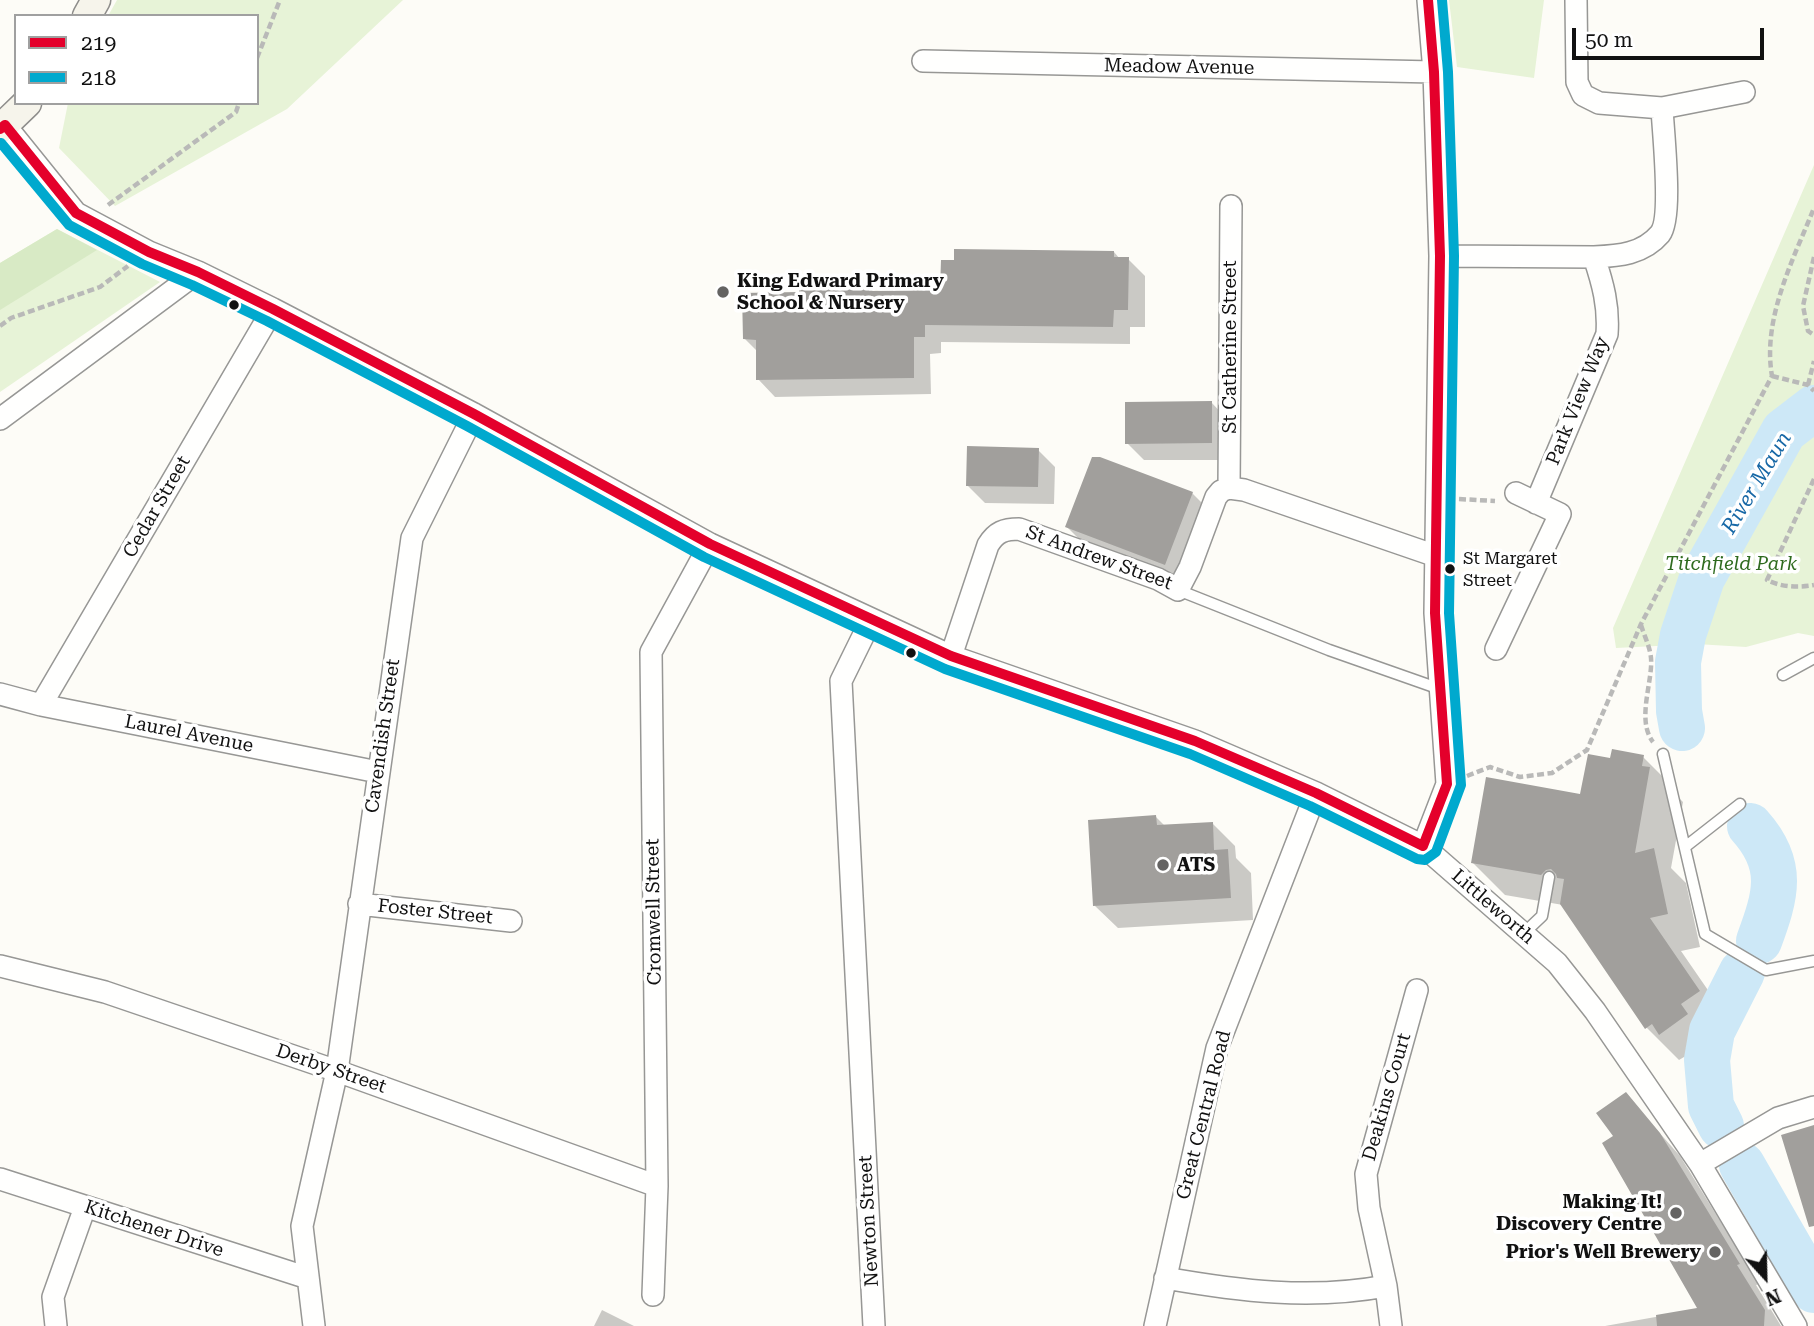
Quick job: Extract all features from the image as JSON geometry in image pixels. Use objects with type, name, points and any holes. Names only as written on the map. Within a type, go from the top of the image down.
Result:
[{"type":"main road","points":[[3,127],[25,105]]},
{"type":"street","points":[[1423,846],[1447,783],[1436,613],[1440,256],[1434,72],[1428,0]]},
{"type":"street","points":[[1576,0],[1577,82],[1583,95],[1599,103],[1662,108],[1744,92]]},
{"type":"street","name":"Meadow Avenue","points":[[923,61],[1434,72]]},
{"type":"street","points":[[1440,256],[1594,257],[1626,255],[1646,246],[1662,232],[1667,211],[1662,108]]},
{"type":"street","name":"Littleworth","points":[[3,127],[76,213],[149,252],[198,272],[273,309],[474,414],[710,544],[951,656],[1195,741],[1316,793],[1423,846],[1557,963],[1595,1011],[1700,1164],[1796,1326]]},
{"type":"street","name":"St Catherine Street","points":[[1229,488],[1231,206]]},
{"type":"street","name":"Park View Way","points":[[1536,503],[1607,334],[1605,289],[1594,257]]},
{"type":"street","points":[[0,418],[198,272]]},
{"type":"street","name":"Cedar Street","points":[[41,705],[273,309]]},
{"type":"street","name":"Cavendish Street","points":[[314,1326],[302,1226],[337,1071],[412,538],[474,414]]},
{"type":"street","points":[[1229,488],[1244,490],[1436,555]]},
{"type":"street","name":"St Andrew Street","points":[[951,656],[988,545],[995,535],[1007,529],[1019,529],[1158,579],[1178,590],[1216,498],[1221,491],[1229,488]]},
{"type":"street","points":[[1496,649],[1560,514],[1516,493]]},
{"type":"street","name":"Cromwell Street","points":[[653,1295],[657,1186],[651,652],[710,544]]},
{"type":"street","name":"Newton Street","points":[[870,620],[841,681],[874,1326]]},
{"type":"street","name":"Laurel Avenue","points":[[0,694],[41,705],[378,772]]},
{"type":"street","name":"Great Central Road","points":[[1155,1326],[1217,1048],[1316,793]]},
{"type":"street","name":"Foster Street","points":[[359,904],[512,921]]},
{"type":"street","name":"Derby Street","points":[[0,966],[105,992],[337,1071],[657,1186]]},
{"type":"street","name":"Deakins Court","points":[[1391,1326],[1386,1286],[1368,1208],[1366,1174],[1417,990]]},
{"type":"street","points":[[1700,1164],[1778,1118],[1814,1107]]},
{"type":"street","name":"Kitchener Drive","points":[[0,1180],[308,1278]]},
{"type":"street","points":[[56,1326],[53,1297],[85,1207]]},
{"type":"street","points":[[1165,1278],[1217,1287],[1296,1294],[1335,1293],[1386,1286]]},
{"type":"lane","points":[[1178,590],[1304,640],[1440,689]]},
{"type":"lane","points":[[1783,675],[1814,658]]},
{"type":"lane","points":[[1663,754],[1706,934],[1766,970],[1814,961]]},
{"type":"lane","points":[[1685,847],[1740,804]]},
{"type":"lane","points":[[1523,934],[1542,916],[1549,877]]},
{"type":"path","points":[[259,53],[280,0]]},
{"type":"path","points":[[88,219],[236,112],[238,105]]},
{"type":"path","points":[[1447,783],[1490,767],[1520,777],[1552,773],[1587,750],[1641,624],[1772,376],[1768,355],[1781,290],[1814,208]]},
{"type":"path","points":[[0,326],[11,318],[100,287],[149,252]]},
{"type":"path","points":[[1814,257],[1803,306],[1808,331],[1814,335]]},
{"type":"path","points":[[1808,385],[1814,360]]},
{"type":"path","points":[[1772,376],[1808,385],[1814,391]]},
{"type":"path","points":[[1814,479],[1767,580],[1792,586],[1814,584]]},
{"type":"path","points":[[1437,498],[1502,501],[1516,493]]},
{"type":"path","points":[[1641,624],[1651,658],[1646,697],[1649,736],[1663,754]]},
{"type":"green space","points":[[117,0],[403,0],[287,109],[115,206],[59,148],[68,105],[259,105],[259,14],[109,14]]},
{"type":"green space","points":[[1449,0],[1544,0],[1534,78],[1457,67]]},
{"type":"green space","name":"Titchfield Park","points":[[1814,165],[1814,636],[1798,633],[1746,647],[1696,644],[1616,648],[1613,628]]},
{"type":"green space","points":[[57,229],[160,282],[0,392],[0,263]]},
{"type":"green space","points":[[57,229],[97,250],[0,310],[0,263]]},
{"type":"building","points":[[954,249],[1114,251],[1114,257],[1129,257],[1128,310],[1114,310],[1113,327],[925,325],[925,337],[914,337],[914,378],[756,380],[756,340],[743,339],[742,293],[799,292],[799,286],[869,285],[869,291],[940,290],[941,260],[954,260]]},
{"type":"building","points":[[1212,401],[1212,443],[1125,444],[1125,402]]},
{"type":"building","points":[[967,446],[1039,448],[1038,487],[966,486]]},
{"type":"building","points":[[1092,457],[1100,457],[1193,492],[1165,565],[1065,527]]},
{"type":"building","points":[[1612,749],[1644,755],[1642,766],[1650,767],[1635,853],[1654,848],[1668,914],[1650,918],[1700,991],[1681,1004],[1688,1014],[1659,1035],[1652,1024],[1645,1029],[1560,904],[1564,879],[1557,878],[1551,869],[1541,875],[1471,863],[1486,777],[1580,794],[1588,754],[1610,758]]},
{"type":"building","points":[[1156,815],[1157,825],[1213,822],[1214,850],[1228,849],[1231,898],[1093,906],[1088,820]]},
{"type":"building","name":"Making It! Discovery Centre","points":[[1626,1092],[1660,1133],[1740,1264],[1737,1265],[1765,1310],[1764,1326],[1657,1326],[1656,1315],[1697,1308],[1602,1143],[1613,1136],[1596,1113]]},
{"type":"building","points":[[1814,1125],[1814,1226],[1809,1227],[1781,1135]]},
{"type":"waterway","name":"River Maun","points":[[1682,728],[1678,662],[1683,635],[1702,578],[1784,431],[1814,408]]},
{"type":"waterway","name":"River Maun","points":[[1750,826],[1769,854],[1773,867],[1773,895],[1759,941]]},
{"type":"waterway","name":"River Maun","points":[[1721,1126],[1711,1106],[1707,1060],[1712,1031],[1742,972]]},
{"type":"waterway","name":"River Maun","points":[[1742,1165],[1814,1290]]},
{"type":"transit line","name":"219","points":[[0,129],[5,125],[76,213],[149,252],[198,272],[273,309],[474,414],[710,544],[951,656],[1195,741],[1316,793],[1423,846],[1447,784],[1435,613],[1440,256],[1434,72],[1428,0]]},
{"type":"transit line","name":"218","points":[[1,143],[69,225],[142,264],[267,321],[467,426],[704,557],[945,669],[1190,754],[1310,806],[1417,859],[1425,860],[1436,852],[1461,785],[1449,613],[1454,256],[1448,72],[1442,0]]},
{"type":"place","name":"King Edward Primary School & Nursery","points":[[723,292]]},
{"type":"place","name":"St Margaret Street","points":[[1450,569]]},
{"type":"place","name":"ATS","points":[[1163,865]]},
{"type":"place","name":"Making It! Discovery Centre","points":[[1676,1213]]},
{"type":"place","name":"Prior's Well Brewery","points":[[1715,1252]]}]
